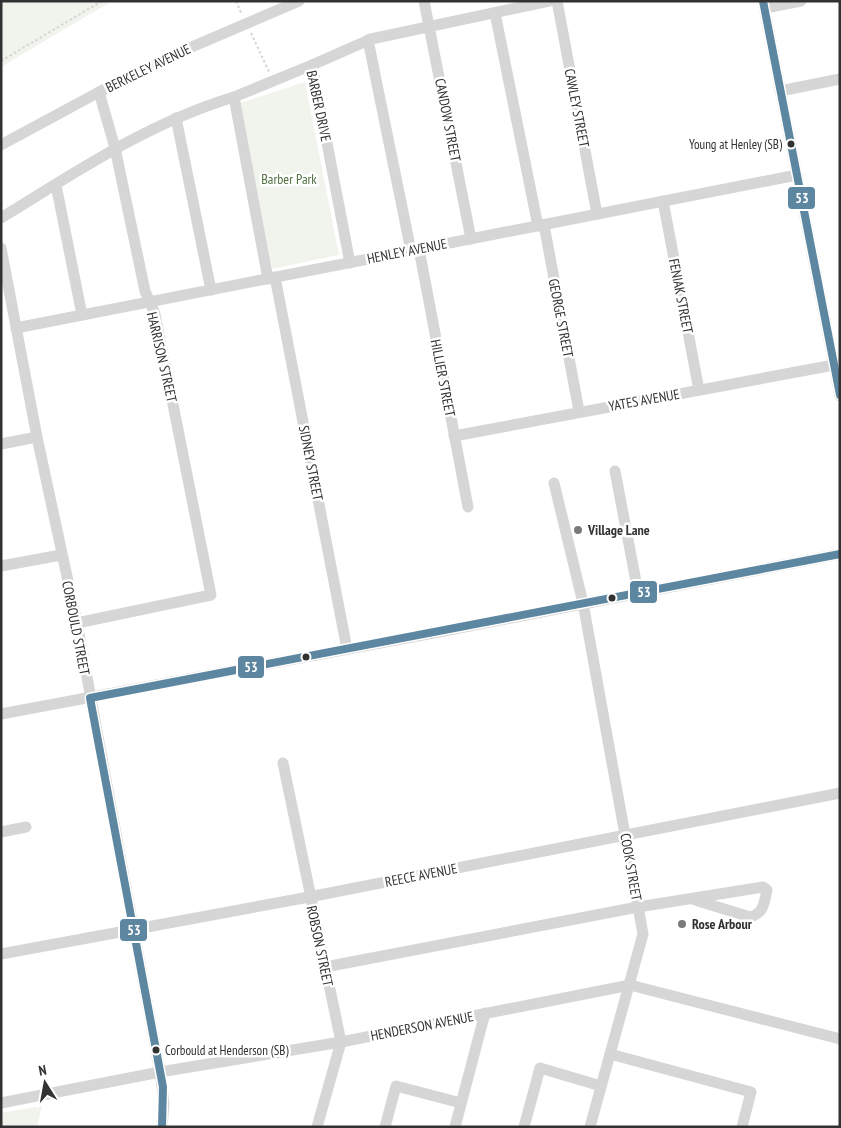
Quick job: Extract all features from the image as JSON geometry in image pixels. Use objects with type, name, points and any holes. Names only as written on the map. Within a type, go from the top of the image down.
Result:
[{"type":"street","name":"BERKELEY AVENUE","points":[[1,145],[99,92],[194,46],[298,1]]},
{"type":"street","name":"CANDOW STREET","points":[[424,1],[471,239]]},
{"type":"street","points":[[312,65],[368,40],[549,1]]},
{"type":"street","name":"CAWLEY STREET","points":[[556,1],[597,214]]},
{"type":"street","points":[[801,1],[764,5],[797,175],[834,338],[834,365],[840,396]]},
{"type":"street","name":"GEORGE STREET","points":[[495,13],[579,412]]},
{"type":"street","name":"HILLIER STREET","points":[[368,40],[415,250],[468,507]]},
{"type":"street","name":"BARBER DRIVE","points":[[1,218],[115,148],[194,109],[234,97],[312,65],[350,262]]},
{"type":"street","points":[[780,91],[840,79]]},
{"type":"street","name":"HARRISON STREET","points":[[77,623],[211,595],[155,314],[145,291],[115,148],[99,92]]},
{"type":"street","points":[[234,97],[272,278]]},
{"type":"street","points":[[176,118],[212,290]]},
{"type":"street","name":"HENLEY AVENUE","points":[[16,328],[797,175]]},
{"type":"street","points":[[56,184],[82,315]]},
{"type":"street","name":"FENIAK STREET","points":[[663,201],[699,390]]},
{"type":"street","name":"CORBOULD STREET","points":[[1,248],[37,437],[77,623],[132,929],[160,1072],[164,1103],[162,1127]]},
{"type":"street","name":"SIDNEY STREET","points":[[272,278],[346,649]]},
{"type":"street","name":"YATES AVENUE","points":[[454,436],[834,365]]},
{"type":"street","points":[[1,444],[37,437]]},
{"type":"street","points":[[615,471],[638,592]]},
{"type":"street","name":"COOK STREET","points":[[554,483],[583,603],[643,934],[590,1127]]},
{"type":"street","points":[[1,714],[840,554]]},
{"type":"street","points":[[1,566],[61,555]]},
{"type":"street","name":"ROBSON STREET","points":[[283,763],[340,1042],[317,1127]]},
{"type":"street","name":"REECE AVENUE","points":[[1,954],[309,897],[840,792]]},
{"type":"street","points":[[1,832],[26,827]]},
{"type":"street","points":[[324,967],[638,907],[695,900],[763,888],[767,890],[763,909],[758,915],[750,918],[695,900]]},
{"type":"street","name":"HENDERSON AVENUE","points":[[1,1103],[160,1072],[340,1042],[630,985],[840,1039]]},
{"type":"street","points":[[455,1127],[485,1013]]},
{"type":"street","points":[[610,1054],[751,1092],[742,1127]]},
{"type":"street","points":[[524,1127],[540,1068],[601,1086]]},
{"type":"street","points":[[385,1127],[396,1086],[462,1103]]},
{"type":"path","points":[[1,61],[102,1]]},
{"type":"path","points":[[236,1],[273,80]]},
{"type":"green space","points":[[1,1],[112,1],[1,67]]},
{"type":"green space","name":"Barber Park","points":[[305,82],[339,255],[272,269],[240,103]]},
{"type":"green space","points":[[42,1106],[37,1127],[1,1127],[1,1113]]},
{"type":"transit line","name":"53","points":[[763,1],[840,395]]},
{"type":"transit line","name":"53","points":[[162,1127],[163,1087],[90,698],[840,554]]},
{"type":"place","name":"Young at Henley (SB)","points":[[791,144]]},
{"type":"place","name":"Village Lane","points":[[578,530]]},
{"type":"place","name":"Rose Arbour","points":[[682,924]]},
{"type":"place","name":"Corbould at Henderson (SB)","points":[[156,1050]]}]
